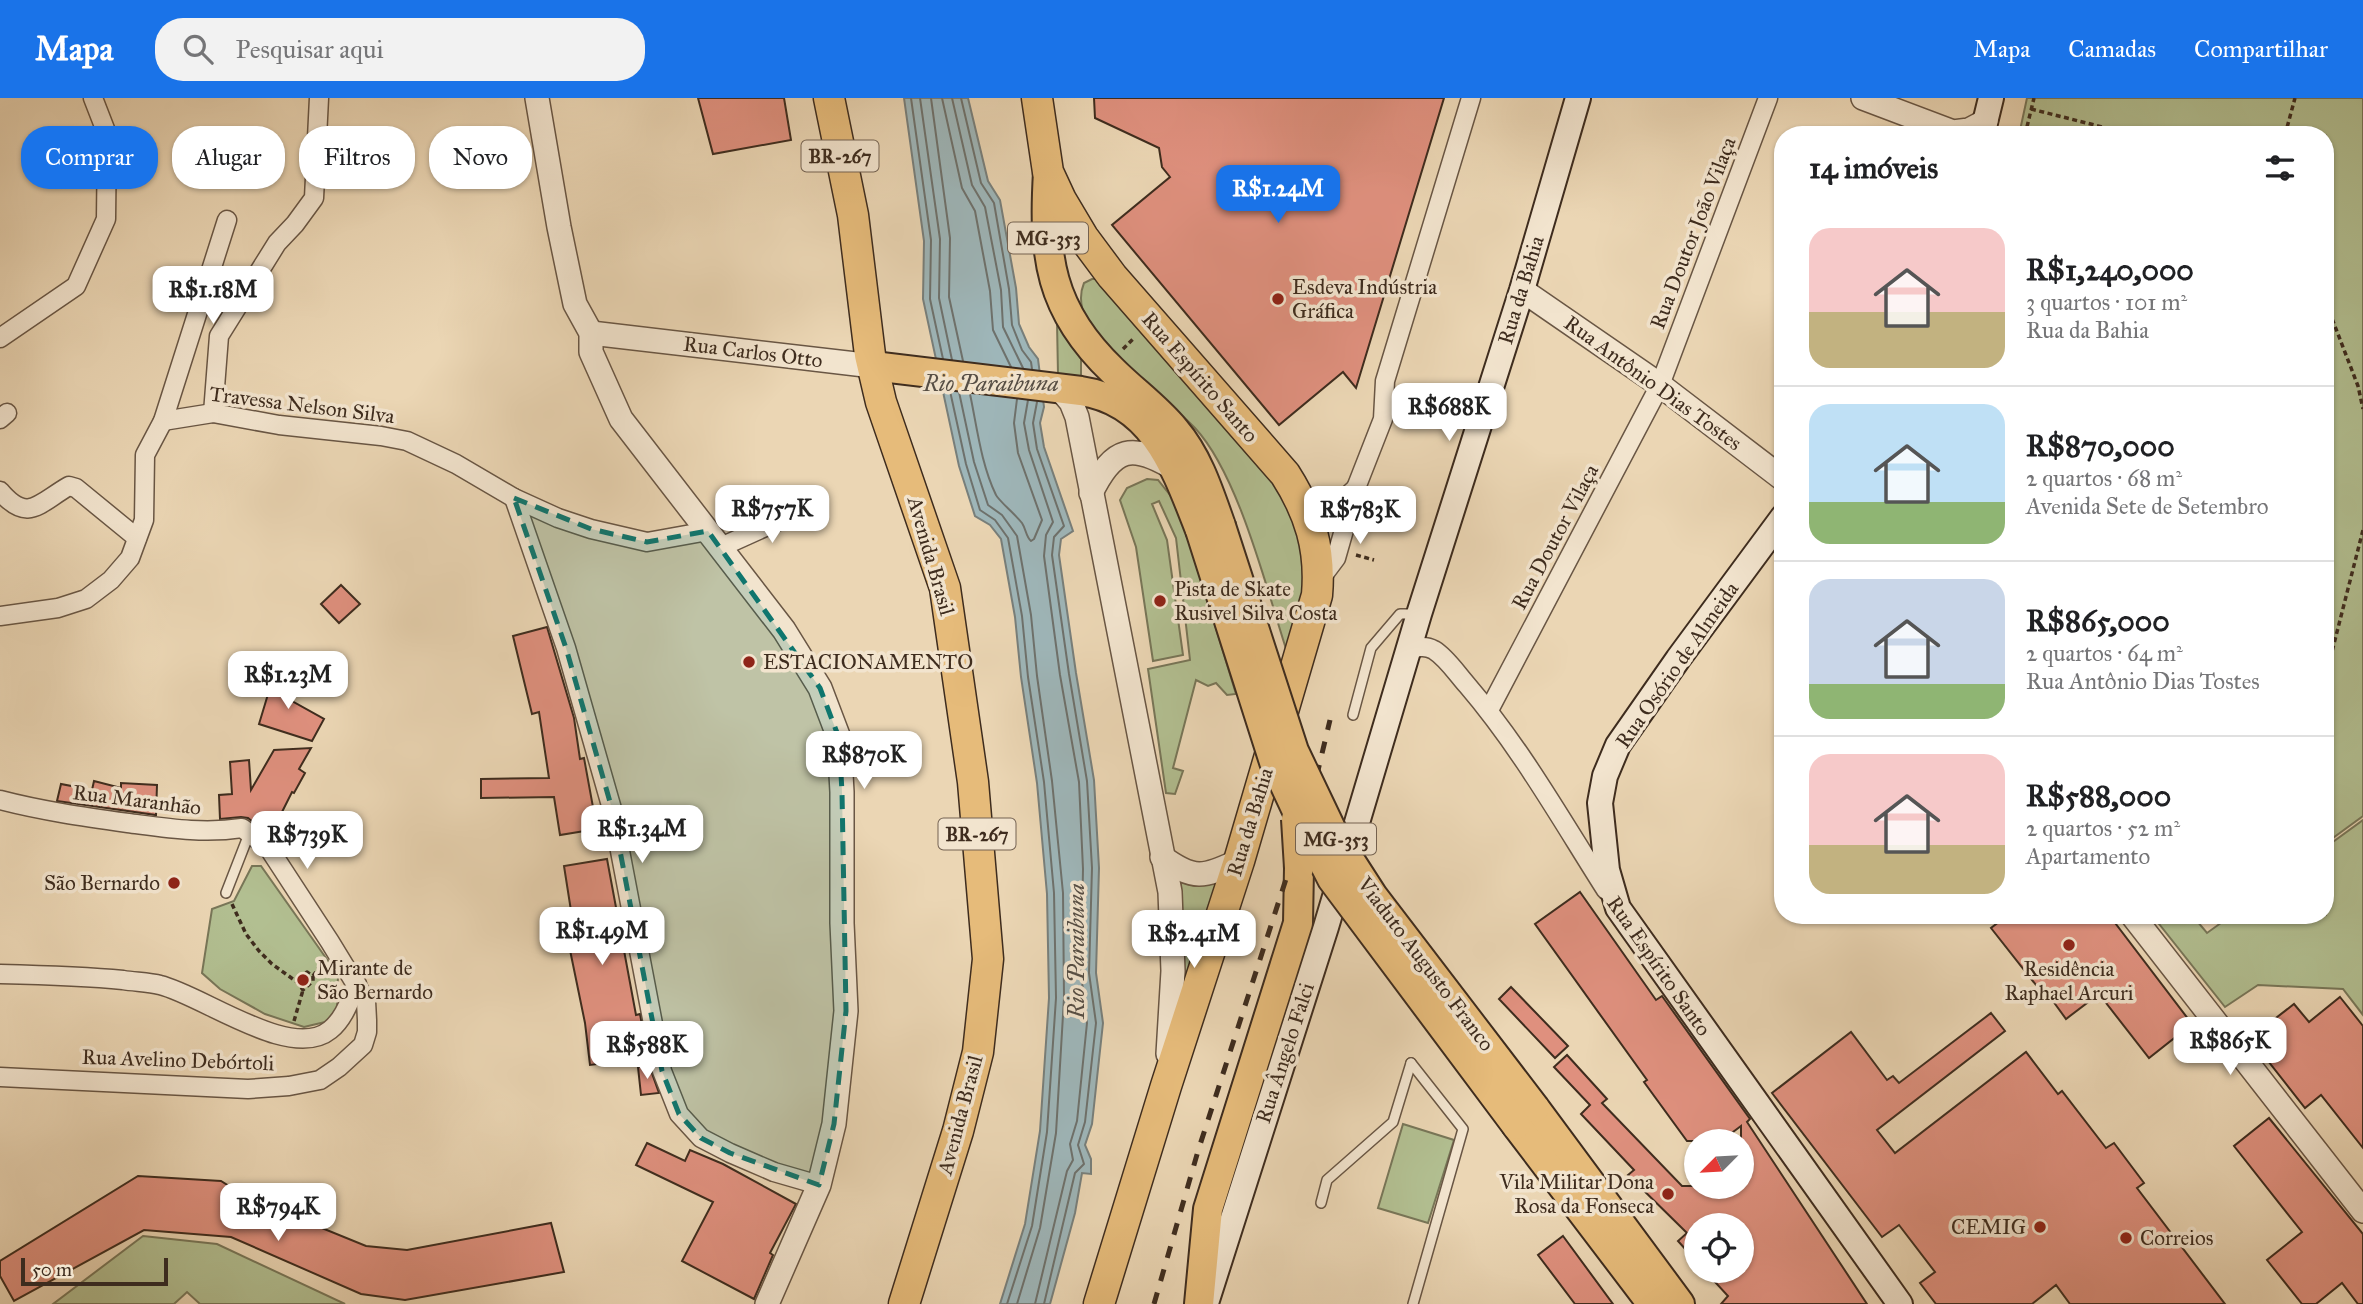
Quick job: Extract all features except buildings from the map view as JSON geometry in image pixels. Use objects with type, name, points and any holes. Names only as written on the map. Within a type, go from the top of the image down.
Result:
[{"type":"highway","name":"Avenida Brasil","points":[[829,98],[853,215],[873,366],[881,402],[945,588],[973,782],[988,960],[978,1052],[958,1131],[904,1304]]},
{"type":"highway","points":[[1037,98],[1048,172]]},
{"type":"highway","name":"Rua Espírito Santo","points":[[1048,172],[1061,200],[1096,256],[1295,488],[1305,507],[1312,531],[1320,569],[1318,589]]},
{"type":"highway","name":"Rua da Bahia","points":[[1166,1086],[1239,861],[1318,589]]},
{"type":"highway","points":[[1099,1304],[1166,1086]]},
{"type":"main road","name":"Rua da Bahia","points":[[1363,801],[1522,290],[1577,98]]},
{"type":"main road","name":"Viaduto Augusto Franco","points":[[1048,172],[1048,249],[1052,275],[1061,302],[1075,328],[1104,363],[1163,417],[1185,443],[1198,466],[1210,528],[1263,730],[1296,809],[1332,879],[1525,1116]]},
{"type":"main road","name":"Rua Carlos Otto","points":[[873,366],[915,372]]},
{"type":"main road","name":"Viaduto Augusto Franco","points":[[915,372],[1098,393],[1126,408],[1149,428],[1160,442],[1210,528],[1294,751],[1335,837],[1525,1116]]},
{"type":"main road","name":"Rua Osório de Almeida","points":[[1618,908],[1607,870],[1600,803],[1609,766],[1618,746],[1678,659],[1774,529]]},
{"type":"main road","name":"Rua Ângelo Falci","points":[[1206,1304],[1326,927],[1363,801]]},
{"type":"main road","points":[[1199,1304],[1208,1209],[1298,923],[1296,809]]},
{"type":"main road","name":"Rua Espírito Santo","points":[[1618,908],[1900,1304]]},
{"type":"main road","points":[[1525,1116],[1651,1304]]},
{"type":"main road","name":"MG-353","points":[[1525,1116],[1680,1304]]},
{"type":"street","points":[[0,338],[76,286],[106,219],[107,134],[93,98]]},
{"type":"street","points":[[213,413],[219,336],[277,243],[314,198],[319,98]]},
{"type":"street","name":"Rua da Bahia","points":[[1318,589],[1336,558],[1356,488],[1383,419],[1385,381],[1471,98]]},
{"type":"street","name":"Rua Doutor João Vilaça","points":[[1660,385],[1768,98]]},
{"type":"street","points":[[1863,98],[1937,126]]},
{"type":"street","points":[[538,99],[575,304],[591,333],[592,352],[621,419],[784,630],[820,688],[839,738],[846,1011],[834,1124],[819,1185],[767,1304]]},
{"type":"street","points":[[0,616],[58,608],[86,598],[111,580],[130,558],[144,520],[145,456],[163,421],[227,220]]},
{"type":"street","name":"Rua Antônio Dias Tostes","points":[[1522,290],[1660,385],[1774,471]]},
{"type":"street","name":"Rua Carlos Otto","points":[[591,333],[873,366]]},
{"type":"street","name":"Rua Doutor Vilaça","points":[[1489,710],[1660,385]]},
{"type":"street","points":[[1052,388],[1071,402],[1077,417],[1170,892],[1171,1024],[1166,1086]]},
{"type":"street","name":"Travessa Nelson Silva","points":[[163,421],[213,413],[279,425],[407,441],[456,464],[514,498],[558,518],[591,529],[647,541],[714,539],[807,508]]},
{"type":"street","points":[[1091,493],[1108,464],[1130,452],[1144,452],[1176,470]]},
{"type":"street","points":[[0,491],[12,505],[23,509],[37,507],[69,486],[76,488],[137,538]]},
{"type":"street","points":[[1295,488],[1318,507],[1330,508],[1342,502],[1356,488]]},
{"type":"street","points":[[514,498],[566,648],[612,809],[663,1071],[679,1114],[701,1138],[730,1153],[774,1172],[819,1185]]},
{"type":"street","name":"Rua Espírito Santo","points":[[1408,650],[1425,647],[1434,650],[1489,710],[1618,908]]},
{"type":"street","name":"Rua Maranhão","points":[[0,800],[110,820],[216,832],[242,828],[249,834]]},
{"type":"street","points":[[0,974],[92,977],[160,984],[249,1023],[293,1038],[322,1035],[331,1029],[345,1012],[357,984],[268,847],[249,834]]},
{"type":"street","points":[[1162,857],[1181,871],[1194,874],[1213,873],[1239,861]]},
{"type":"street","points":[[2139,924],[2363,1211]]},
{"type":"street","name":"Rua Avelino Debórtoli","points":[[0,1077],[248,1089],[289,1086],[320,1080],[339,1068],[363,1045],[367,1032],[366,1001],[357,984]]},
{"type":"lane","points":[[1353,715],[1371,648],[1400,614],[1419,614]]},
{"type":"lane","points":[[226,893],[249,834]]},
{"type":"lane","points":[[1321,1203],[1326,1180],[1393,1122],[1411,1063],[1463,1129],[1413,1304]]},
{"type":"path","points":[[2027,126],[2034,98]]},
{"type":"path","points":[[2287,126],[2295,98]]},
{"type":"path","points":[[2031,109],[2098,126]]},
{"type":"path","points":[[2334,324],[2358,386],[2363,410]]},
{"type":"path","points":[[2334,644],[2363,530]]},
{"type":"path","points":[[226,893],[239,914],[246,934],[259,951],[298,982],[303,990]]},
{"type":"path","points":[[299,1001],[303,990],[313,981],[313,976],[321,966]]},
{"type":"path","points":[[298,982],[307,972],[313,976]]},
{"type":"highlighted area","points":[[514,498],[591,529],[647,542],[708,531],[820,688],[839,738],[842,792],[846,1011],[834,1124],[819,1185],[730,1153],[701,1138],[679,1114],[662,1071],[612,809],[566,648]]},
{"type":"green space","points":[[2027,98],[2363,98],[2363,816],[2334,837],[2334,126],[2021,126]]},
{"type":"green space","points":[[1098,279],[1285,492],[1302,533],[1304,600],[1288,655],[1250,535],[1225,474],[1195,428],[1120,363],[1088,323],[1081,303],[1084,283]]},
{"type":"green space","points":[[1057,322],[1081,353],[1081,378],[1058,374]]},
{"type":"green space","points":[[1147,479],[1158,480],[1174,500],[1236,694],[1227,695],[1216,683],[1208,686],[1196,680],[1173,768],[1183,771],[1175,794],[1166,793],[1148,669],[1190,660],[1176,538],[1159,501],[1152,504],[1167,540],[1183,655],[1153,661],[1136,547],[1120,500],[1127,488]]},
{"type":"green space","points":[[2363,820],[2363,1015],[2343,989],[2258,985],[2225,1007],[2159,924],[2200,924],[2207,933],[2220,924],[2334,924],[2334,841]]},
{"type":"green space","points":[[252,866],[261,866],[338,975],[337,1011],[325,1022],[304,1027],[265,1014],[220,989],[202,973],[212,909],[234,901]]},
{"type":"green space","points":[[1223,877],[1184,997],[1181,882],[1195,886]]},
{"type":"green space","points":[[1403,1124],[1454,1140],[1428,1223],[1378,1208]]},
{"type":"green space","points":[[143,1236],[217,1244],[345,1304],[200,1304],[187,1292],[174,1304],[53,1304]]},
{"type":"water","name":"Rio Paraibuna","points":[[904,98],[968,98],[988,181],[1000,200],[1016,288],[1019,324],[1029,347],[1038,359],[1044,407],[1040,423],[1044,447],[1073,531],[1061,539],[1059,555],[1094,780],[1099,868],[1096,973],[1103,1023],[1092,1124],[1085,1145],[1091,1159],[1091,1174],[1082,1173],[1075,1213],[1050,1304],[1000,1304],[1025,1224],[1040,1131],[1049,998],[1047,894],[1037,783],[1015,617],[1001,539],[990,525],[975,516],[959,466],[923,299],[924,241]]},
{"type":"railway","points":[[1154,1304],[1198,1151],[1309,808],[1330,720]]},
{"type":"place","name":"Esdeva Indústria Gráfica","points":[[1278,299]]},
{"type":"place","name":"Pista de Skate Rusivel Silva Costa","points":[[1160,601]]},
{"type":"place","name":"ESTACIONAMENTO","points":[[749,662]]},
{"type":"place","name":"São Bernardo","points":[[174,883]]},
{"type":"place","name":"Residência Raphael Arcuri","points":[[2069,945]]},
{"type":"place","name":"Mirante de São Bernardo","points":[[303,980]]},
{"type":"place","name":"Vila Militar Dona Rosa da Fonseca","points":[[1668,1194]]},
{"type":"place","name":"CEMIG","points":[[2040,1227]]},
{"type":"place","name":"Correios","points":[[2126,1238]]}]
